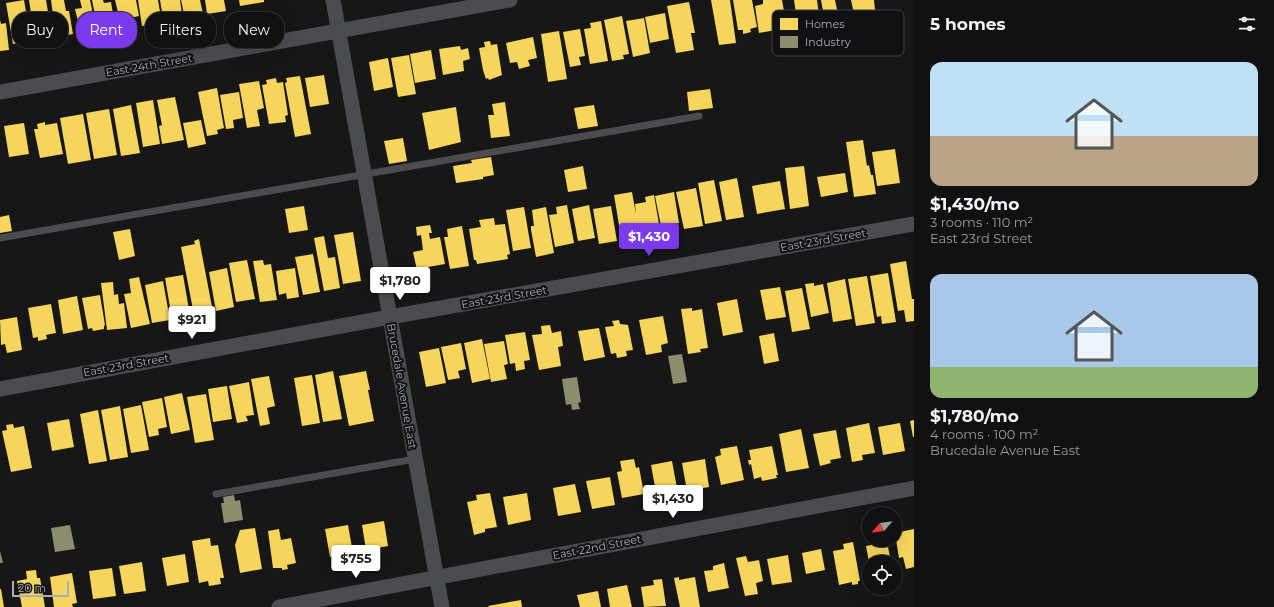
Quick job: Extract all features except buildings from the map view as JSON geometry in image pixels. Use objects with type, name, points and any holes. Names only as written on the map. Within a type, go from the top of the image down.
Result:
[{"type":"street","name":"Brucedale Avenue East","points":[[333,0],[442,607]]},
{"type":"street","name":"East 24th Street","points":[[0,92],[510,0]]},
{"type":"street","name":"East 23rd Street","points":[[0,389],[390,317],[914,224]]},
{"type":"street","name":"East 22nd Street","points":[[279,607],[914,488]]},
{"type":"lane","points":[[0,238],[699,116]]},
{"type":"lane","points":[[216,494],[415,459]]}]
